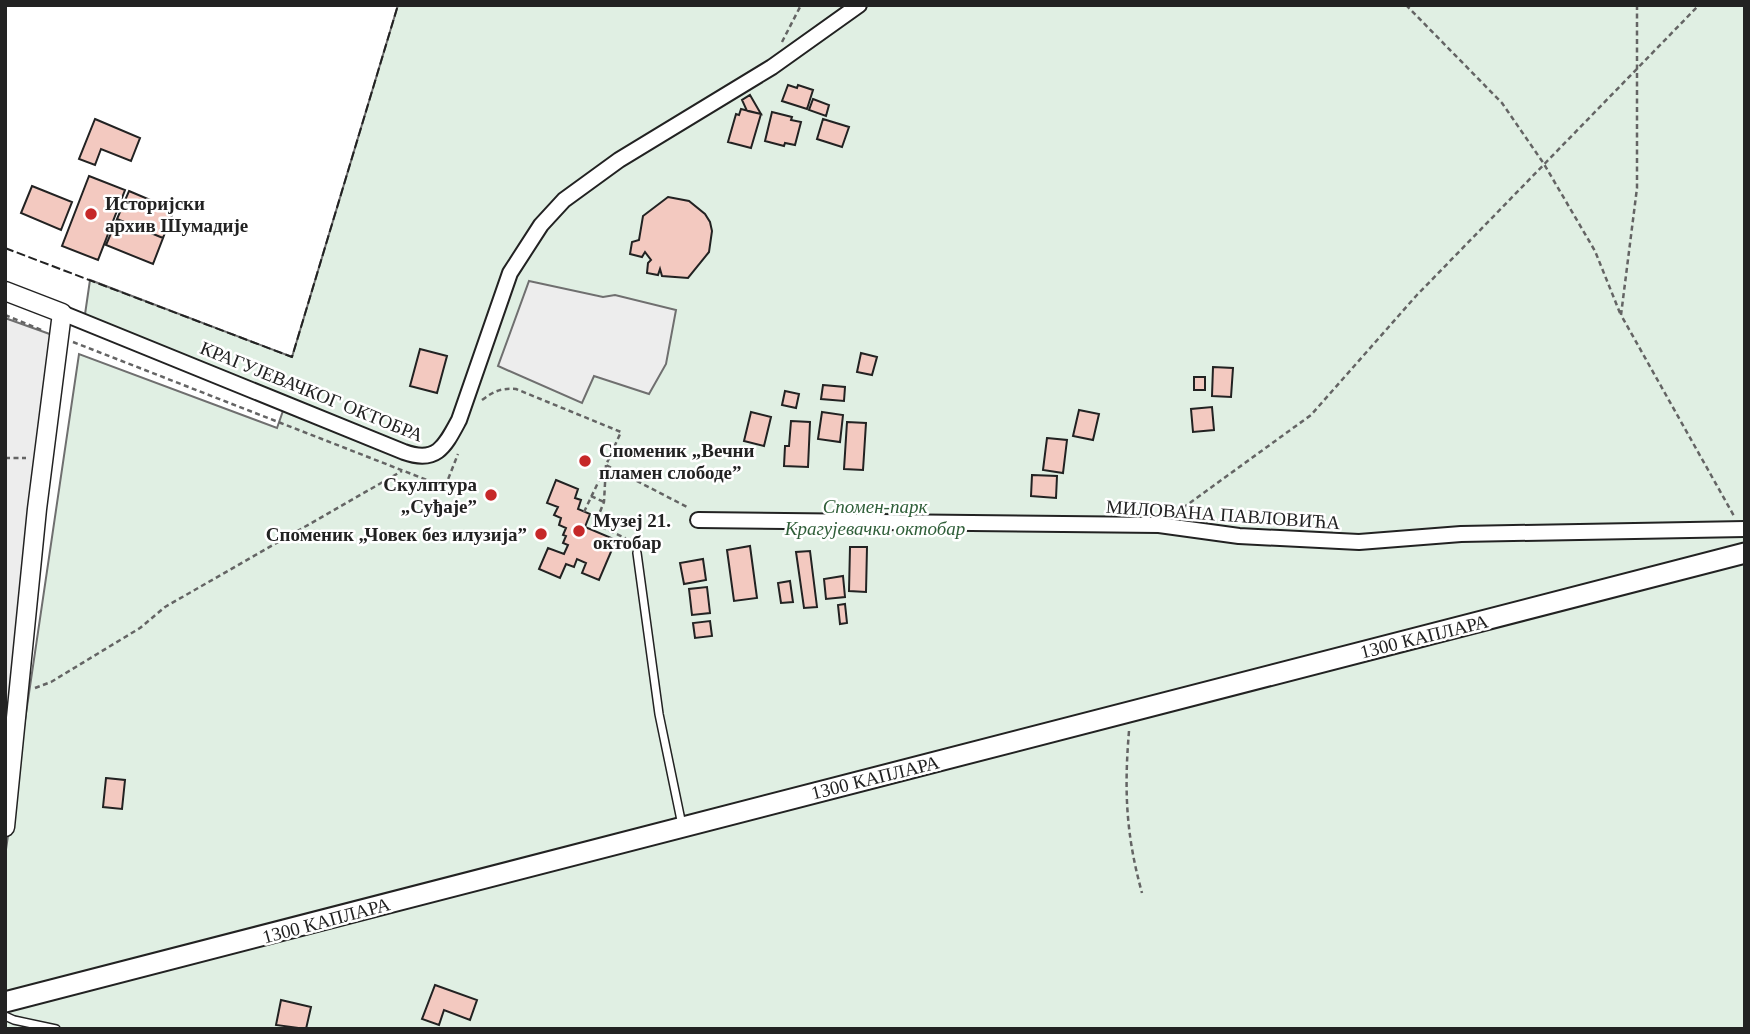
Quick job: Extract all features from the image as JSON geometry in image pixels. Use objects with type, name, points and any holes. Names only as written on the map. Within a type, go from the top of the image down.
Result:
[{"type":"main road","name":"1300 КАПЛАРА","points":[[5,1002],[1745,554]]},
{"type":"street","name":"КРАГУЈЕВАЧКОГ ОКТОБРА","points":[[5,291],[422,457],[435,454],[458,420],[510,273],[541,225],[564,200],[619,160],[772,67],[859,5]]},
{"type":"street","points":[[5,827],[43,459],[62,313]]},
{"type":"street","name":"МИЛОВАНА ПАВЛОВИЋА","points":[[706,520],[1159,525],[1238,536],[1359,542],[1461,534],[1743,528]]},
{"type":"lane","points":[[637,553],[659,714],[682,827]]},
{"type":"lane","points":[[5,1016],[56,1029]]},
{"type":"path","points":[[778,48],[801,5]]},
{"type":"path","points":[[1406,5],[1502,103],[1544,164],[1595,251],[1621,315],[1743,528]]},
{"type":"path","points":[[1621,315],[1637,188],[1637,5]]},
{"type":"path","points":[[1159,525],[1311,415],[1416,296],[1699,5]]},
{"type":"path","points":[[5,315],[444,487],[459,449]]},
{"type":"path","points":[[478,407],[482,400],[493,392],[504,388],[516,389],[621,432],[584,512]]},
{"type":"path","points":[[5,458],[43,459]]},
{"type":"path","points":[[606,465],[604,502],[595,524],[625,538],[637,553]]},
{"type":"path","points":[[606,465],[706,520]]},
{"type":"path","points":[[18,694],[51,682],[140,628],[165,607],[402,471]]},
{"type":"path","points":[[591,496],[604,502]]},
{"type":"path","points":[[1132,711],[1125,794],[1127,824],[1142,894]]},
{"type":"green space","name":"Спомен-парк Крагујевачки октобар","points":[[398,5],[1745,5],[1745,1029],[5,1029],[5,856],[79,354],[277,428],[285,405],[83,328],[90,280],[292,357]]},
{"type":"shaded area","points":[[529,281],[603,297],[615,295],[676,310],[666,364],[649,394],[594,376],[582,403],[498,366]]},
{"type":"shaded area","points":[[5,318],[58,337],[5,784]]},
{"type":"building","points":[[788,85],[813,90],[807,109],[782,101]]},
{"type":"building","points":[[750,95],[761,114],[747,111],[742,100]]},
{"type":"building","points":[[813,99],[829,105],[826,116],[809,110]]},
{"type":"building","points":[[741,109],[761,114],[751,148],[728,142],[736,114],[739,115]]},
{"type":"building","points":[[772,112],[801,122],[795,145],[785,143],[784,146],[765,141]]},
{"type":"building","points":[[95,119],[140,138],[131,161],[101,149],[95,165],[79,159]]},
{"type":"building","points":[[823,119],[849,127],[842,147],[817,139]]},
{"type":"building","points":[[89,176],[125,190],[98,260],[62,246]]},
{"type":"building","points":[[32,186],[72,202],[61,230],[21,213]]},
{"type":"building","points":[[129,191],[174,210],[163,238],[117,219]]},
{"type":"building","points":[[668,197],[689,201],[705,214],[710,222],[712,231],[709,252],[688,278],[662,276],[660,269],[658,275],[647,273],[651,260],[645,252],[642,257],[630,254],[632,242],[639,240],[643,216]]},
{"type":"building","points":[[117,219],[163,238],[153,264],[106,245]]},
{"type":"building","points":[[420,349],[447,356],[437,393],[410,386]]},
{"type":"building","points":[[861,353],[877,357],[872,375],[857,372]]},
{"type":"building","points":[[1213,367],[1233,368],[1231,397],[1212,396]]},
{"type":"building","points":[[1194,377],[1205,377],[1205,390],[1194,390]]},
{"type":"building","points":[[823,385],[845,387],[844,401],[821,399]]},
{"type":"building","points":[[785,391],[799,394],[796,408],[782,405]]},
{"type":"building","points":[[1212,407],[1214,430],[1193,432],[1191,409]]},
{"type":"building","points":[[1079,410],[1099,414],[1093,440],[1073,436]]},
{"type":"building","points":[[751,412],[771,417],[764,446],[744,441]]},
{"type":"building","points":[[822,412],[843,415],[840,442],[818,439]]},
{"type":"building","points":[[791,421],[810,422],[808,467],[784,466]]},
{"type":"building","points":[[847,422],[866,423],[863,470],[844,469]]},
{"type":"building","points":[[1047,438],[1067,440],[1063,473],[1043,470]]},
{"type":"building","points":[[1032,475],[1057,476],[1056,498],[1031,496]]},
{"type":"building","name":"Музеј 21. октобар","points":[[556,480],[578,489],[575,498],[581,500],[578,509],[590,514],[585,527],[616,540],[599,580],[582,573],[586,563],[577,559],[574,567],[566,564],[560,578],[539,569],[548,548],[564,554],[568,545],[563,543],[566,528],[559,525],[561,518],[554,515],[558,507],[547,503]]},
{"type":"building","points":[[750,546],[757,598],[734,601],[727,550]]},
{"type":"building","points":[[850,547],[867,547],[866,592],[849,591]]},
{"type":"building","points":[[810,551],[817,607],[804,608],[796,552]]},
{"type":"building","points":[[703,559],[706,580],[684,584],[680,563]]},
{"type":"building","points":[[843,576],[845,597],[826,599],[824,579]]},
{"type":"building","points":[[790,581],[793,602],[781,603],[778,583]]},
{"type":"building","points":[[707,587],[710,613],[692,615],[689,589]]},
{"type":"building","points":[[845,604],[847,623],[840,624],[838,605]]},
{"type":"building","points":[[710,621],[712,636],[695,638],[693,623]]},
{"type":"building","points":[[106,778],[125,780],[122,809],[103,807]]},
{"type":"building","points":[[435,985],[477,1000],[470,1020],[444,1010],[439,1025],[422,1019]]},
{"type":"building","points":[[281,1000],[311,1007],[306,1029],[276,1025]]},
{"type":"fence","points":[[5,248],[292,357],[398,5]]},
{"type":"place","name":"Историјски архив Шумадије","points":[[91,214]]},
{"type":"place","name":"Споменик „Вечни пламен слободе”","points":[[585,461]]},
{"type":"place","name":"Скулптура „Суђаје”","points":[[491,495]]},
{"type":"place","name":"Музеј 21. октобар","points":[[579,531]]},
{"type":"place","name":"Споменик „Човек без илузија”","points":[[541,534]]}]
